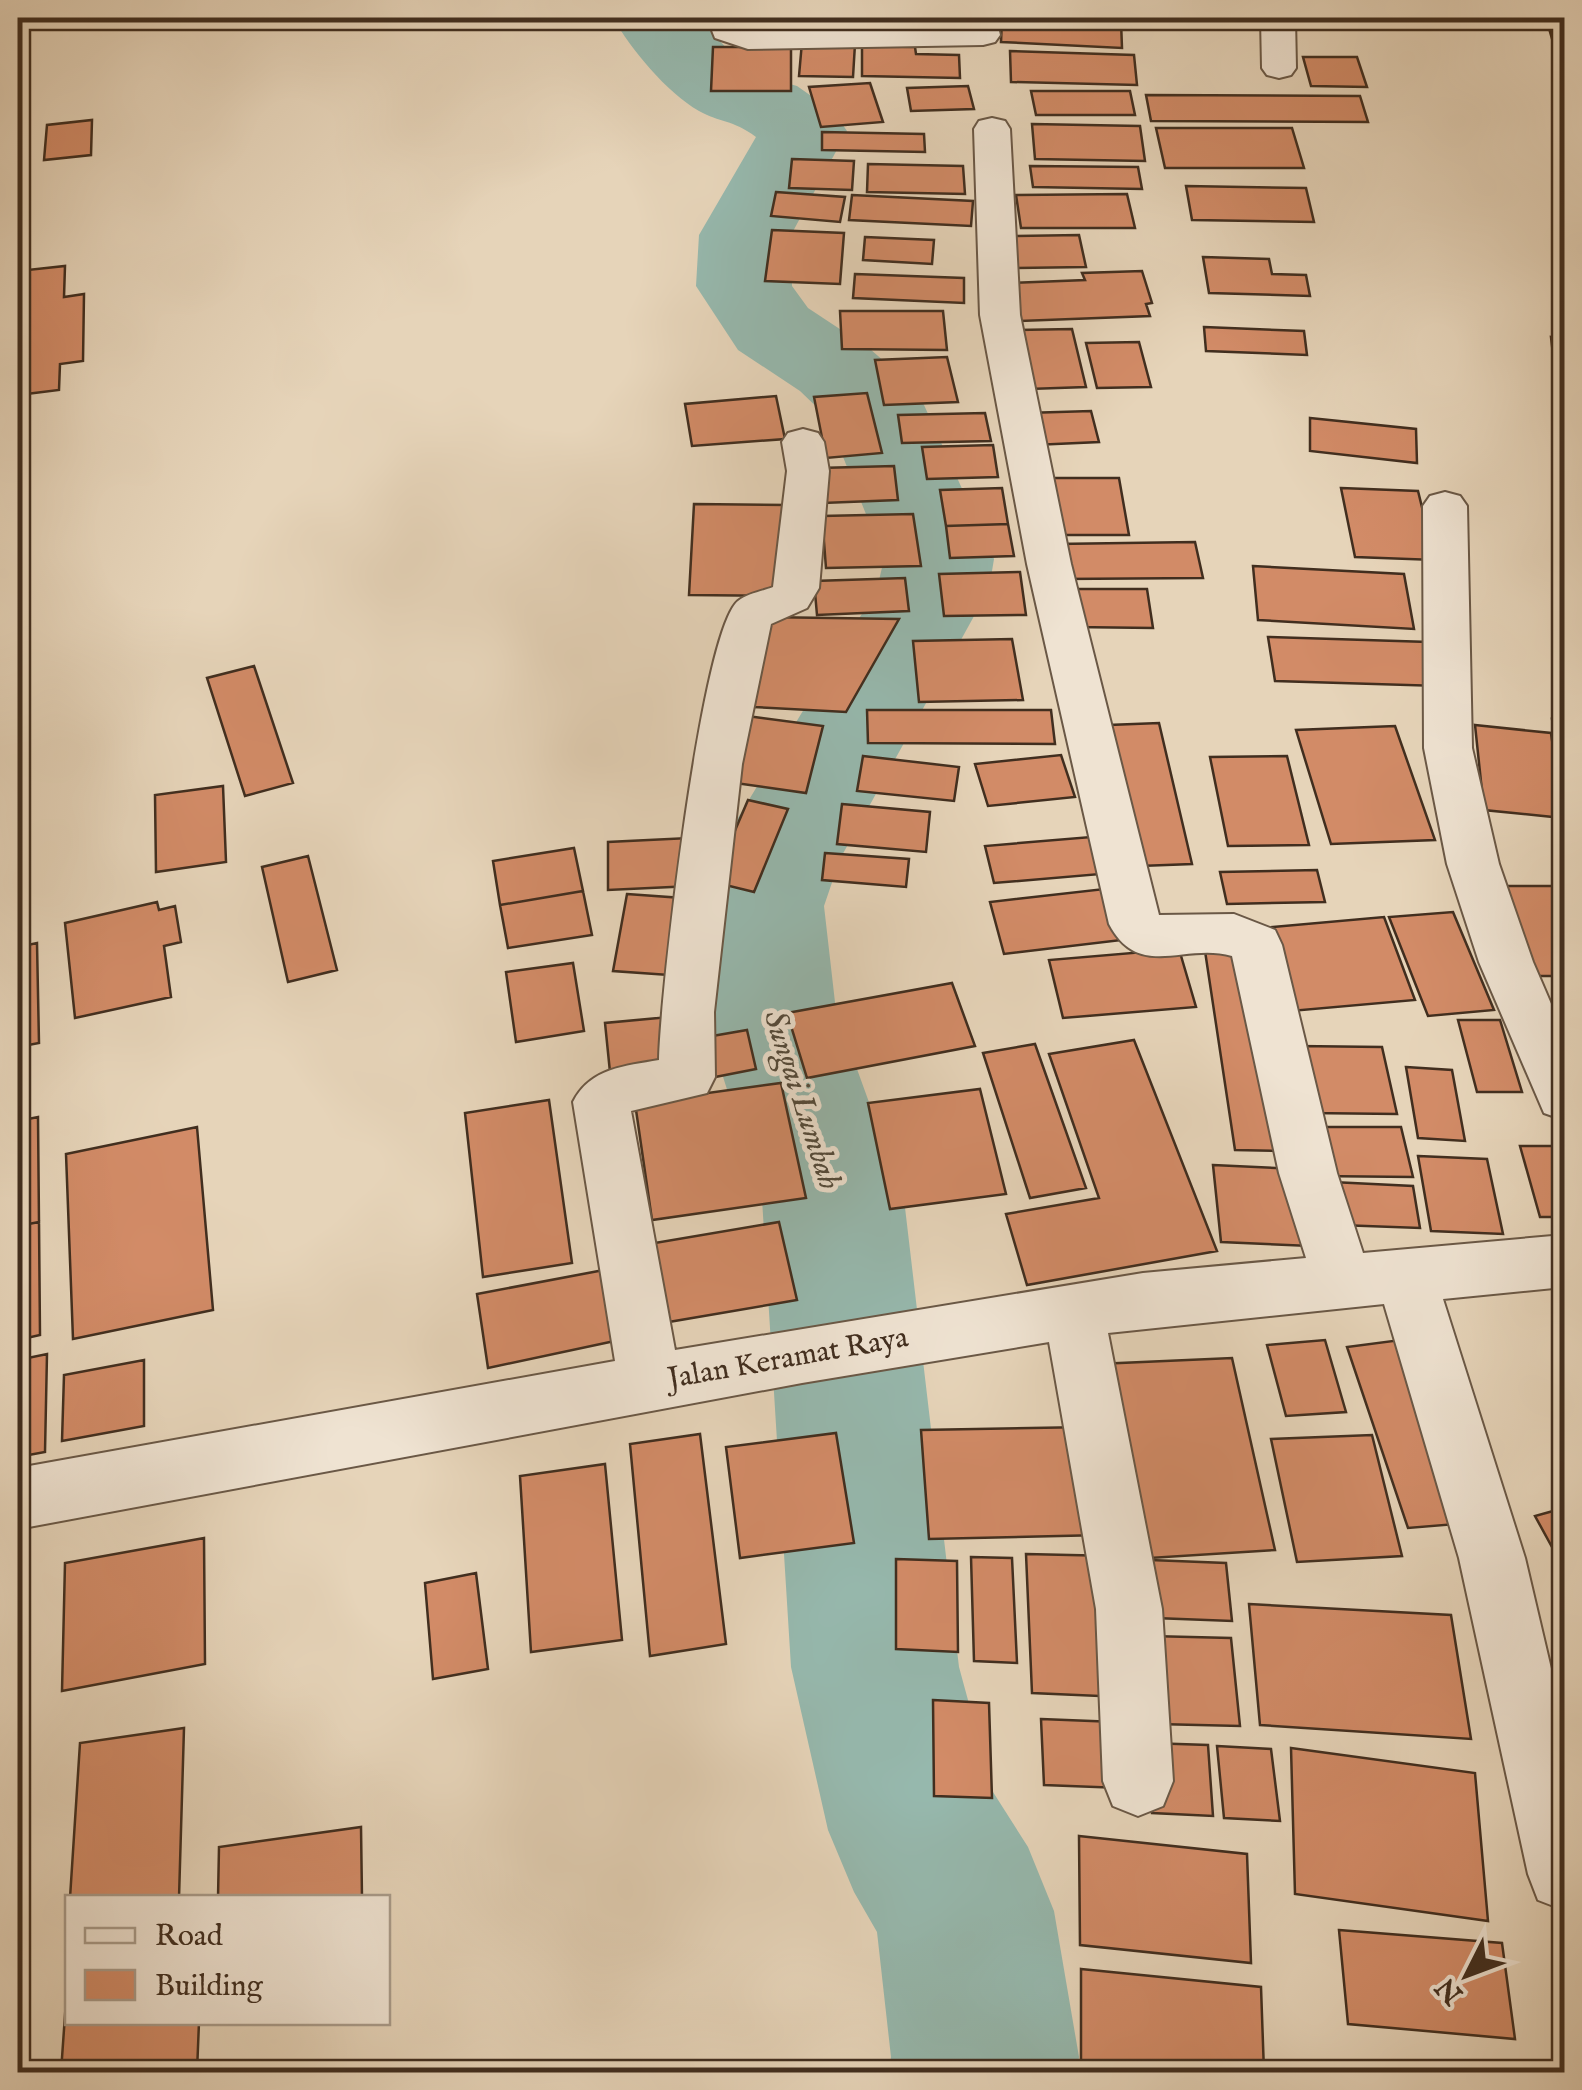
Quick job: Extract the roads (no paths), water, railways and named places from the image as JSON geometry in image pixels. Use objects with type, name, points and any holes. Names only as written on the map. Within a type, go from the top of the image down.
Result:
[{"type":"street","points":[[724,18],[723,26],[732,35],[748,38],[983,37]]},
{"type":"street","points":[[1278,18],[1279,68]]},
{"type":"street","points":[[992,130],[1000,315],[1050,564],[1135,924],[1154,937],[1230,934],[1256,945],[1308,1173],[1342,1282]]},
{"type":"street","points":[[650,1382],[601,1102],[617,1091],[687,1076],[687,1012],[717,764],[748,624],[754,612],[791,597],[796,588],[808,471],[803,442]]},
{"type":"street","points":[[1445,506],[1448,748],[1472,864],[1506,962],[1564,1096]]},
{"type":"street","name":"Jalan Keramat Raya","points":[[18,1499],[802,1355],[1143,1300],[1564,1261]]},
{"type":"street","points":[[1406,1276],[1492,1558],[1524,1684],[1564,1874]]},
{"type":"street","points":[[1074,1312],[1129,1609],[1138,1780]]},
{"type":"waterway","name":"Sungai Lumbah","points":[[653,18],[705,75],[731,94],[767,104],[803,131],[745,235],[744,286],[773,329],[835,370],[873,405],[939,559],[933,589],[777,859],[760,906],[769,1011],[833,1199],[875,1667],[916,1830],[964,1911],[985,2057],[983,2072]]}]
